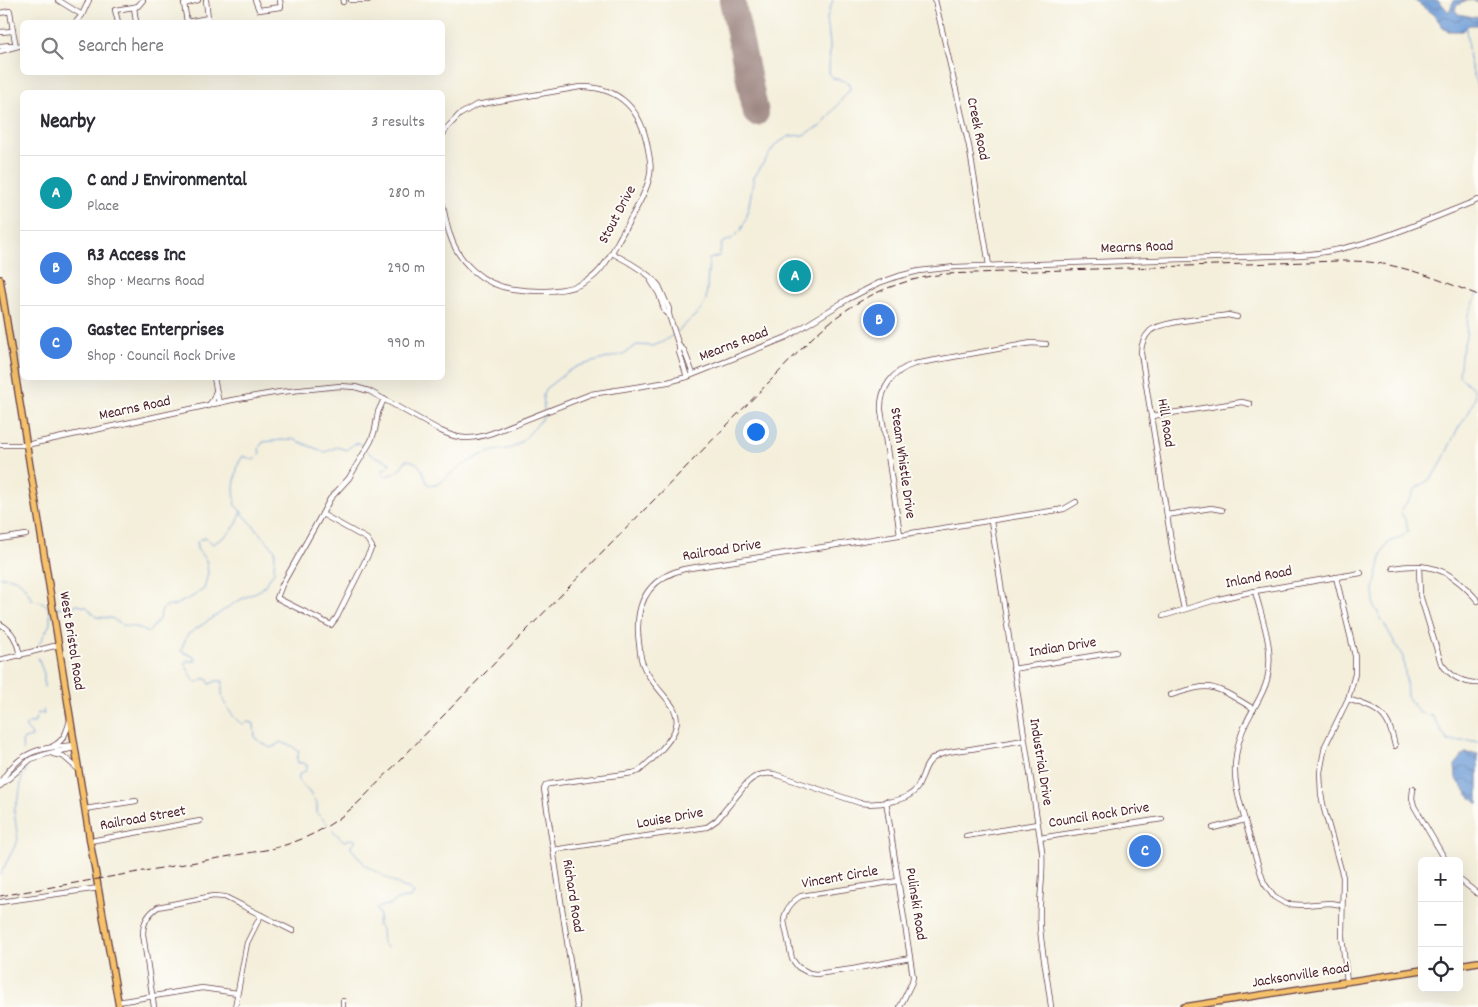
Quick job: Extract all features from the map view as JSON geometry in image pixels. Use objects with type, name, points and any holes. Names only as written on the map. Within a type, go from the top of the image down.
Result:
[{"type":"main road","name":"West Bristol Road","points":[[0,279],[1,297],[90,841],[119,1004]]},
{"type":"main road","points":[[1463,964],[1478,962]]},
{"type":"main road","name":"Jacksonville Road","points":[[1184,1007],[1418,971]]},
{"type":"street","points":[[58,0],[82,15]]},
{"type":"street","points":[[68,6],[73,0]]},
{"type":"street","points":[[78,20],[89,0]]},
{"type":"street","points":[[118,20],[115,10],[138,6],[143,0]]},
{"type":"street","points":[[186,20],[184,4],[198,0]]},
{"type":"street","points":[[197,20],[208,18],[206,0]]},
{"type":"street","points":[[255,0],[259,10],[281,7],[280,0]]},
{"type":"street","points":[[351,0],[368,0]]},
{"type":"street","name":"Creek Road","points":[[935,0],[969,146],[989,265]]},
{"type":"street","points":[[134,7],[136,20]]},
{"type":"street","points":[[0,13],[10,11],[16,46]]},
{"type":"street","points":[[0,32],[13,30]]},
{"type":"street","points":[[0,51],[20,45]]},
{"type":"street","points":[[0,46],[16,46]]},
{"type":"street","name":"Stout Drive","points":[[445,132],[459,114],[483,103],[590,87],[607,91],[623,100],[636,114],[645,132],[650,158],[650,174],[644,194],[612,253],[600,271],[592,278],[572,288],[528,290],[503,287],[479,276],[459,255],[449,233],[445,215]]},
{"type":"street","name":"Mearns Road","points":[[0,445],[26,444],[261,395],[340,386],[362,388],[441,431],[461,438],[477,438],[591,394],[668,382],[687,377],[787,337],[862,291],[889,279],[914,272],[939,268],[989,265],[1292,255],[1325,252],[1375,240],[1478,200]]},
{"type":"street","points":[[612,253],[630,262],[656,282],[664,295],[687,377]]},
{"type":"street","name":"Hill Road","points":[[1184,609],[1176,572],[1141,353],[1142,344],[1148,333],[1166,324],[1228,315],[1237,317]]},
{"type":"street","name":"Steam Whistle Drive","points":[[900,534],[881,410],[881,396],[889,381],[898,372],[914,364],[1031,342],[1046,344]]},
{"type":"street","points":[[679,346],[684,350],[693,374]]},
{"type":"street","points":[[214,380],[219,403]]},
{"type":"street","points":[[208,406],[213,400],[216,390]]},
{"type":"street","points":[[322,514],[367,539],[372,547],[331,626],[277,598],[282,585],[330,499],[349,478],[371,442],[378,412],[384,399]]},
{"type":"street","points":[[1152,416],[1242,402],[1250,404]]},
{"type":"street","name":"Railroad Drive","points":[[544,788],[548,784],[633,773],[639,770],[672,736],[676,726],[675,713],[673,707],[645,669],[642,662],[637,628],[638,612],[642,601],[652,586],[670,573],[689,568],[1064,509],[1076,502]]},
{"type":"street","points":[[1167,515],[1211,508],[1222,510]]},
{"type":"street","name":"Industrial Drive","points":[[991,521],[1040,838],[1043,867],[1039,910],[1040,928],[1052,1007]]},
{"type":"street","points":[[0,539],[26,535]]},
{"type":"street","points":[[1419,566],[1420,595],[1441,664],[1458,679],[1470,683],[1478,683]]},
{"type":"street","points":[[1393,568],[1419,566],[1434,568],[1452,576],[1477,599]]},
{"type":"street","name":"Inland Road","points":[[1163,616],[1255,591],[1362,573]]},
{"type":"street","points":[[1336,577],[1355,661],[1355,674],[1348,699],[1327,740],[1320,772],[1324,809],[1343,877],[1342,937],[1347,982]]},
{"type":"street","points":[[1255,591],[1267,632],[1270,652],[1267,680],[1240,738],[1235,766],[1236,790],[1264,883],[1274,897],[1280,902],[1290,905],[1330,903],[1342,905]]},
{"type":"street","points":[[0,624],[12,632],[20,656]]},
{"type":"street","points":[[0,660],[58,645]]},
{"type":"street","name":"Indian Drive","points":[[1013,669],[1116,652]]},
{"type":"street","points":[[1171,695],[1208,687],[1219,690],[1254,709]]},
{"type":"street","points":[[1348,699],[1376,710],[1381,714],[1387,722],[1395,746]]},
{"type":"street","points":[[51,747],[58,744],[64,736],[70,719]]},
{"type":"street","name":"Louise Drive","points":[[553,850],[707,826],[717,820],[750,779],[761,774],[774,774],[860,803],[870,804],[906,797],[915,791],[929,761],[938,755],[1024,740]]},
{"type":"street","points":[[0,785],[8,772],[26,755],[36,750],[51,747],[75,746]]},
{"type":"street","points":[[0,785],[35,757],[75,746]]},
{"type":"street","points":[[50,753],[63,756],[79,770]]},
{"type":"street","name":"Richard Road","points":[[544,788],[577,1007]]},
{"type":"street","points":[[1413,789],[1413,803],[1444,857]]},
{"type":"street","points":[[85,809],[136,800]]},
{"type":"street","name":"Pulinski Road","points":[[886,801],[913,979],[900,1007]]},
{"type":"street","name":"Council Rock Drive","points":[[1040,838],[1162,818]]},
{"type":"street","points":[[1213,828],[1245,820]]},
{"type":"street","name":"Railroad Street","points":[[90,841],[200,821]]},
{"type":"street","points":[[966,836],[1037,824]]},
{"type":"street","name":"Vincent Circle","points":[[898,881],[804,895],[791,903],[784,921],[792,959],[798,967],[809,973],[816,974],[853,969],[910,958]]},
{"type":"street","points":[[1463,882],[1478,894]]},
{"type":"street","points":[[0,902],[98,888]]},
{"type":"street","points":[[154,1007],[143,934],[145,922],[152,911],[165,905],[217,896],[229,898],[292,931]]},
{"type":"street","points":[[235,1007],[247,943],[260,915]]},
{"type":"street","points":[[119,1004],[202,988],[237,993]]},
{"type":"water","points":[[1414,0],[1438,0],[1449,12],[1455,0],[1472,0],[1457,4],[1455,10],[1458,14],[1478,17],[1478,25],[1469,25],[1463,31],[1448,31],[1435,16]]},
{"type":"water","points":[[1465,753],[1478,754],[1478,804],[1469,796],[1456,778],[1455,765]]},
{"type":"waterway","points":[[676,333],[700,311],[706,301],[709,259],[719,256],[722,243],[733,238],[741,230],[747,216],[754,177],[776,144],[790,136],[803,135],[821,126],[850,89],[848,82],[833,78],[829,73],[830,45],[827,18],[833,0]]},
{"type":"waterway","points":[[1466,28],[1469,59],[1478,90]]},
{"type":"waterway","points":[[1478,293],[1468,315],[1459,376],[1474,389],[1475,398],[1440,466],[1430,479],[1415,489],[1400,511],[1406,521],[1408,532],[1388,543],[1382,553],[1374,590],[1374,606],[1403,657],[1407,696],[1418,712],[1432,716],[1448,741],[1478,741]]},
{"type":"waterway","points":[[544,410],[543,395],[545,389],[567,372],[578,366],[623,354],[637,345],[652,346],[661,343],[673,335]]},
{"type":"waterway","points":[[367,451],[389,462],[390,464],[383,470],[383,474],[386,476],[393,474],[406,460],[413,461],[421,468],[428,484],[436,485],[478,457],[517,445],[544,417],[544,414]]},
{"type":"waterway","points":[[328,824],[317,813],[317,804],[298,780],[300,773],[306,771],[307,765],[298,763],[299,752],[292,746],[280,742],[270,748],[255,738],[254,724],[249,722],[242,724],[226,706],[222,691],[223,681],[216,681],[210,684],[207,679],[202,679],[198,683],[194,681],[185,664],[186,661],[196,661],[194,657],[181,651],[187,635],[236,602],[262,589],[274,572],[275,550],[235,505],[234,487],[239,462],[243,456],[254,460],[260,454],[259,448],[263,442],[292,439],[325,452],[337,447],[346,450],[354,444],[360,443],[364,448]]},
{"type":"waterway","points":[[56,608],[77,605],[87,607],[96,617],[111,618],[123,625],[140,628],[148,633],[166,606],[173,606],[204,589],[208,573],[206,560],[197,549],[197,542],[206,538],[213,544],[223,538],[235,527],[241,511]]},
{"type":"waterway","points":[[0,577],[12,578],[20,582],[32,600],[45,604],[49,611]]},
{"type":"waterway","points":[[39,644],[50,624],[50,611]]},
{"type":"waterway","points":[[38,658],[44,674],[44,687]]},
{"type":"waterway","points":[[23,751],[22,743],[24,739],[32,737],[26,725],[34,723],[38,713],[44,714],[43,710]]},
{"type":"waterway","points":[[0,875],[18,840],[14,811],[22,777],[26,769]]},
{"type":"waterway","points":[[332,830],[344,841],[356,840],[351,848],[366,866],[414,893],[411,898],[404,898],[392,904],[376,908],[380,916],[377,925],[382,929],[383,944],[388,948]]},
{"type":"runway","points":[[732,0],[756,113]]},
{"type":"railway","points":[[0,896],[271,849],[297,841],[331,824],[362,799],[814,336],[858,302],[890,287],[925,277],[944,274],[1348,261],[1372,262],[1403,268],[1478,295]]},
{"type":"place","name":"C and J Environmental","points":[[795,276]]},
{"type":"place","name":"R3 Access Inc","points":[[879,320]]},
{"type":"place","name":"Gastec Enterprises","points":[[1145,851]]}]
